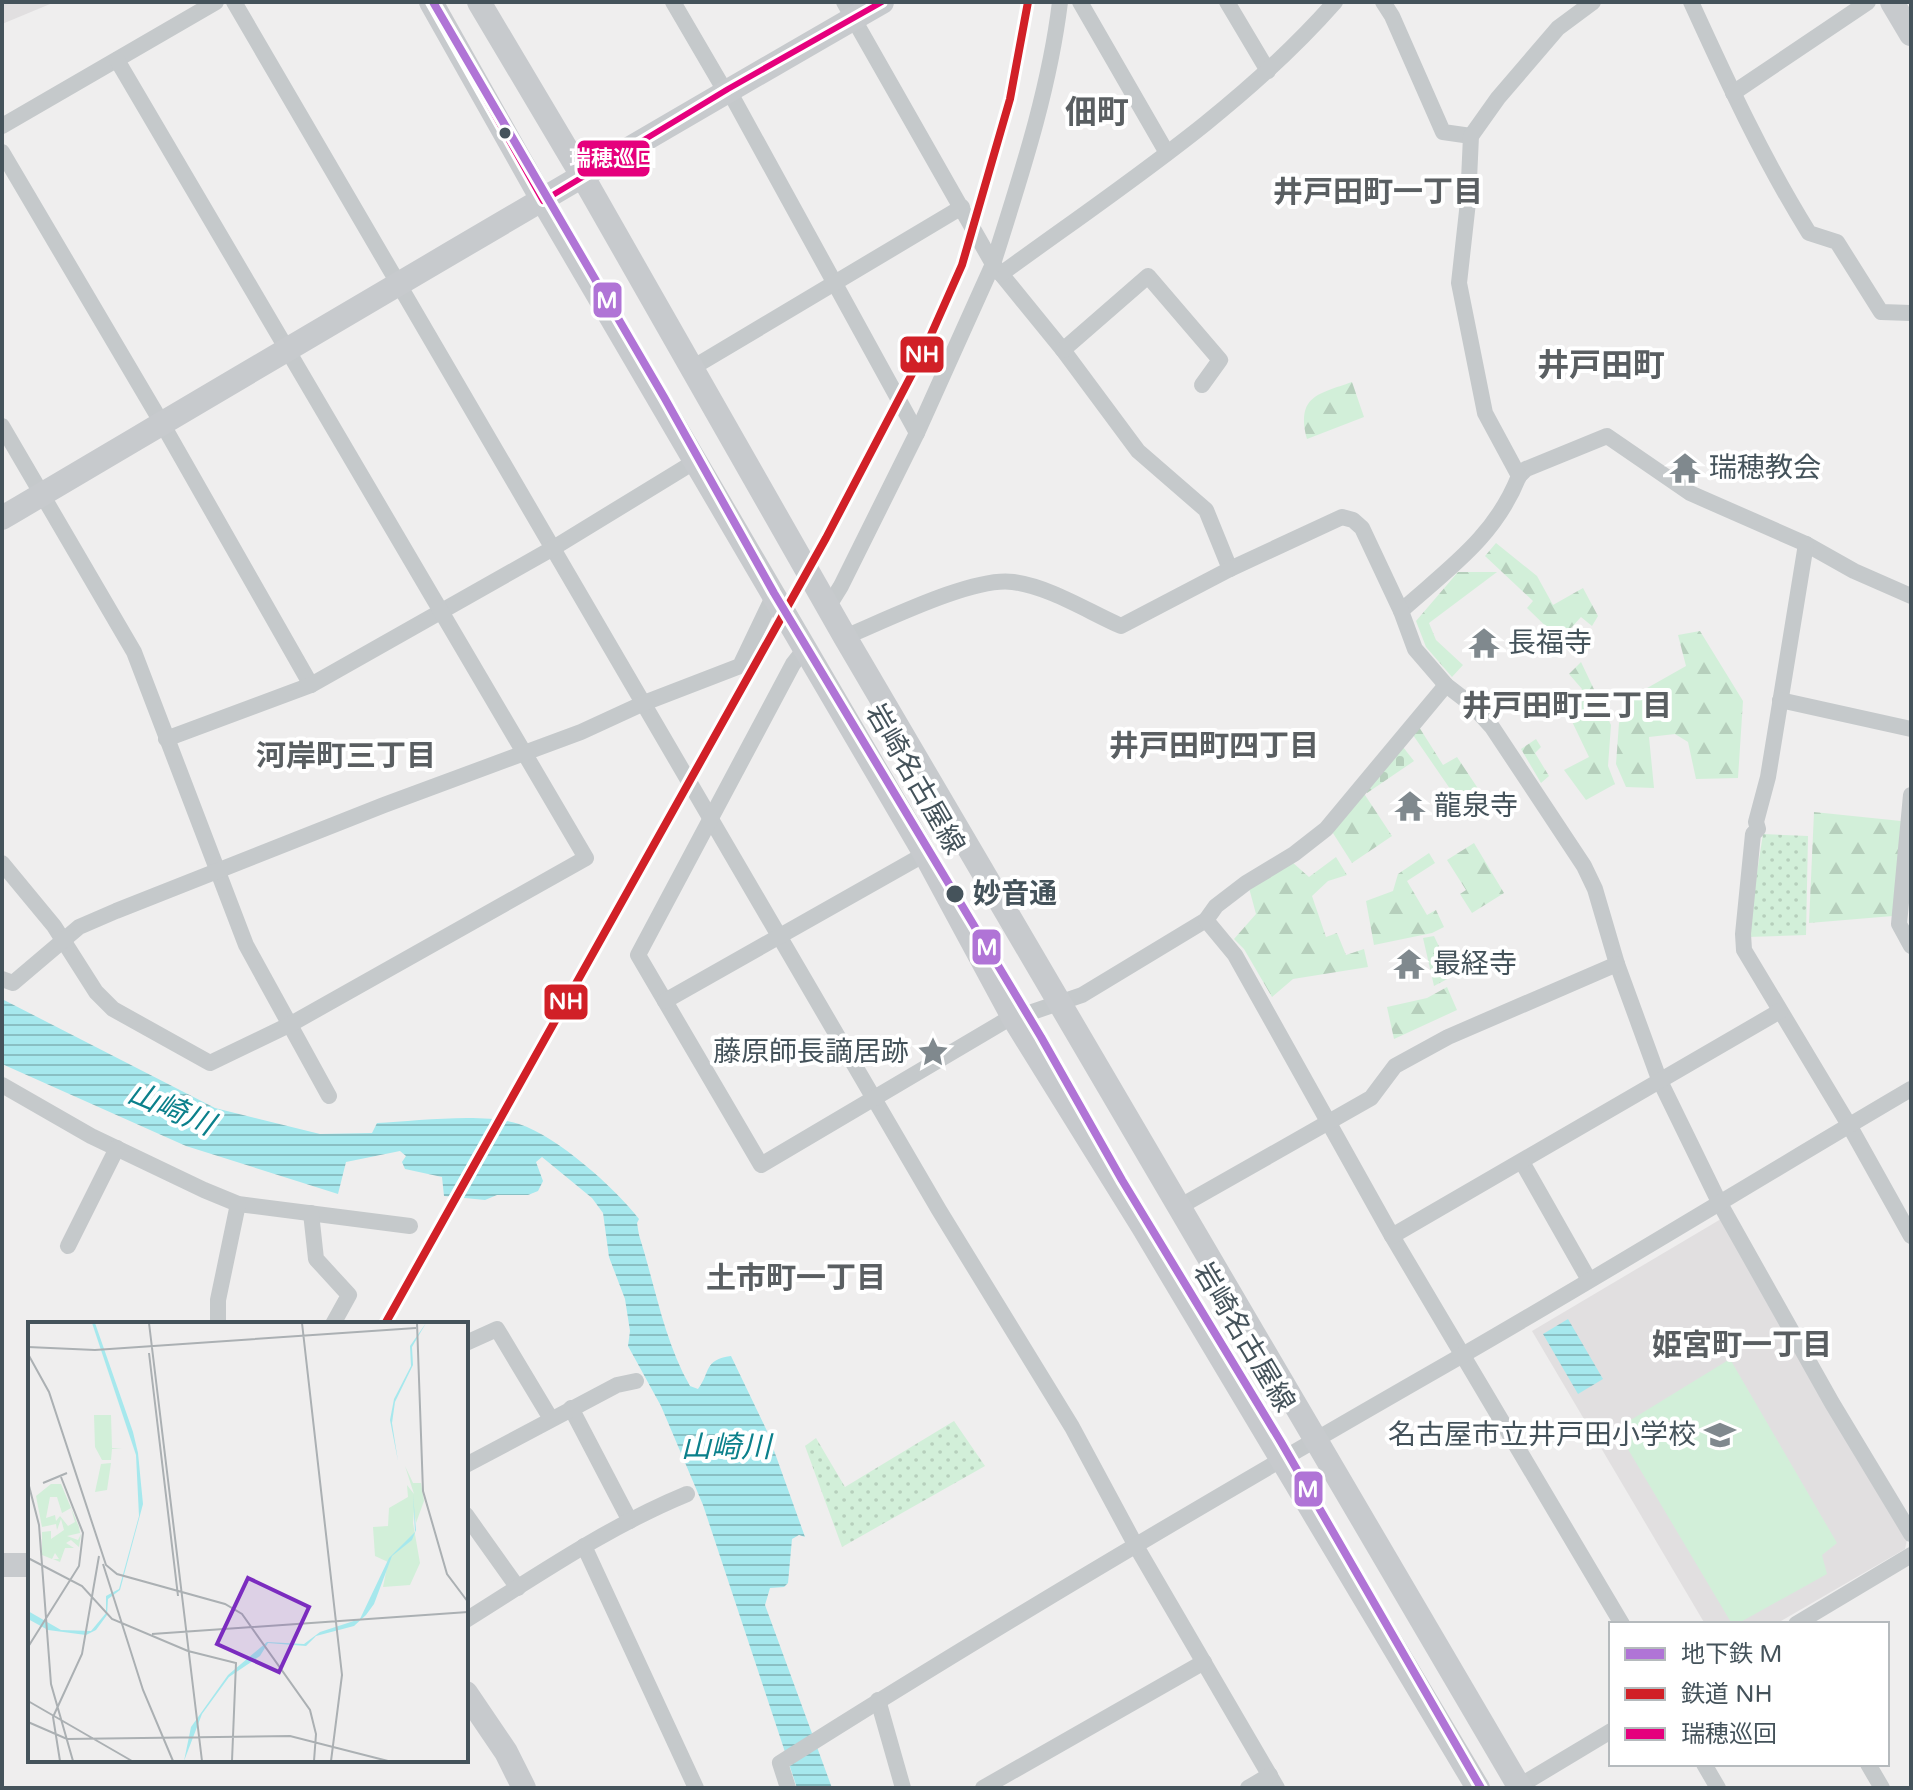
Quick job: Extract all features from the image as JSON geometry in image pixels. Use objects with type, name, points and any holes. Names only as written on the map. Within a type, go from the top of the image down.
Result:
[{"type":"main road","name":"岩崎名古屋線","points":[[431,2],[694,462],[925,854],[1014,1019],[1143,1227],[1478,1788]]},
{"type":"main road","name":"岩崎名古屋線","points":[[479,2],[583,177],[845,637],[1518,1787]]},
{"type":"main road","points":[[2,518],[583,177],[727,90],[848,10],[882,2]]},
{"type":"main road","points":[[1892,2],[1911,34]]},
{"type":"main road","points":[[2,1565],[28,1565]]},
{"type":"main road","points":[[468,1696],[506,1752],[524,1788]]},
{"type":"street","points":[[2,126],[216,2]]},
{"type":"street","points":[[234,2],[999,1312],[1072,1427],[1136,1546],[1273,1782],[1248,1788]]},
{"type":"street","points":[[673,2],[727,90],[917,433]]},
{"type":"street","points":[[828,607],[997,269],[1055,43],[1060,2]]},
{"type":"street","points":[[1080,2],[1167,153]]},
{"type":"street","points":[[1227,2],[1268,71]]},
{"type":"street","points":[[997,269],[1167,153],[1268,71],[1335,2]]},
{"type":"street","points":[[1383,2],[1443,132],[1471,136]]},
{"type":"street","points":[[1519,476],[1485,413],[1459,283],[1471,136],[1498,98],[1558,28],[1593,2]]},
{"type":"street","points":[[1691,2],[1778,183],[1809,233],[1837,242],[1881,312],[1911,313]]},
{"type":"street","points":[[1733,93],[1868,2]]},
{"type":"street","points":[[848,10],[997,269],[1063,350],[1138,451],[1206,510],[1230,569]]},
{"type":"street","points":[[2,863],[63,939],[96,992],[113,1009],[210,1063],[291,1024],[586,858],[117,60]]},
{"type":"street","points":[[2,152],[311,685]]},
{"type":"street","points":[[692,368],[962,207]]},
{"type":"street","points":[[1063,350],[1148,276],[1220,360],[1202,385]]},
{"type":"street","points":[[2,426],[134,652],[246,945],[329,1096]]},
{"type":"street","points":[[1401,611],[1483,538],[1509,502],[1519,476],[1526,469],[1607,436],[1690,493],[1806,544],[1854,571],[1911,596]]},
{"type":"street","points":[[166,739],[311,685],[555,547],[694,462]]},
{"type":"street","points":[[845,637],[950,595],[1009,581],[1032,586],[1121,626],[1230,569],[1342,517],[1353,520],[1362,528],[1401,611],[1415,649],[1446,685],[1472,705],[1492,727],[1584,866],[1595,889],[1617,964],[1659,1079],[1719,1202],[1832,1403],[1911,1534]]},
{"type":"street","points":[[1806,544],[1768,777],[1756,822],[1758,829],[1753,834],[1744,950],[1849,1125],[1911,1236]]},
{"type":"street","points":[[2,979],[13,983],[79,927],[217,870],[524,751],[581,732],[644,703],[740,666],[773,597]]},
{"type":"street","points":[[804,650],[793,664],[638,955],[761,1165],[1014,1019],[1082,995],[1206,920],[1216,906],[1246,883],[1294,854],[1326,829],[1446,685]]},
{"type":"street","points":[[1780,700],[1911,729]]},
{"type":"street","points":[[1911,795],[1899,924],[1911,946]]},
{"type":"street","points":[[665,1001],[925,854]]},
{"type":"street","points":[[1206,920],[1235,955],[1392,1236],[1621,1622]]},
{"type":"street","points":[[1179,1207],[1371,1098],[1395,1066],[1512,1008],[1617,964]]},
{"type":"street","points":[[1392,1236],[1780,1011]]},
{"type":"street","points":[[2,1085],[117,1148],[238,1204],[410,1226]]},
{"type":"street","points":[[788,1788],[780,1763],[874,1703],[1315,1439],[1911,1089]]},
{"type":"street","points":[[68,1246],[117,1148]]},
{"type":"street","points":[[1522,1162],[1589,1280]]},
{"type":"street","points":[[218,1322],[218,1300],[238,1204]]},
{"type":"street","points":[[311,1213],[316,1259],[349,1295],[334,1322]]},
{"type":"street","points":[[468,1342],[497,1329],[551,1419]]},
{"type":"street","points":[[468,1464],[617,1385],[636,1381]]},
{"type":"street","points":[[571,1408],[630,1521]]},
{"type":"street","points":[[468,1619],[584,1546],[687,1494]]},
{"type":"street","points":[[468,1518],[518,1588]]},
{"type":"street","points":[[584,1546],[696,1788]]},
{"type":"street","points":[[1799,1622],[1911,1555]]},
{"type":"street","points":[[983,1788],[1204,1662]]},
{"type":"street","points":[[874,1703],[903,1788]]},
{"type":"street","points":[[1518,1787],[1609,1732]]},
{"type":"street","points":[[1705,1766],[1718,1788]]},
{"type":"street","points":[[1869,1766],[1882,1788]]},
{"type":"shaded area","points":[[2,2],[55,2],[2,24]]},
{"type":"shaded area","name":"名古屋市立井戸田小学校","points":[[1721,1219],[1907,1540],[1905,1549],[1779,1622],[1704,1622],[1532,1331]]},
{"type":"green space","points":[[1352,382],[1364,417],[1307,439],[1304,425],[1307,405],[1320,394]]},
{"type":"green space","points":[[1496,543],[1537,576],[1553,605],[1583,588],[1598,616],[1592,626],[1581,617],[1560,640],[1527,608],[1533,601],[1485,556]]},
{"type":"green space","points":[[1458,572],[1497,572],[1429,623],[1436,640],[1463,665],[1452,677],[1426,647],[1416,621]]},
{"type":"green space","points":[[1700,631],[1743,701],[1738,778],[1696,779],[1688,742],[1675,734],[1649,737],[1654,788],[1626,787],[1616,764],[1619,723],[1633,696],[1686,666],[1678,635]]},
{"type":"green space","points":[[1581,662],[1611,725],[1608,766],[1615,784],[1586,800],[1564,770],[1589,757],[1566,709],[1582,689],[1569,674]]},
{"type":"green space","points":[[1419,727],[1443,765],[1457,757],[1485,799],[1466,812],[1413,735]]},
{"type":"green space","points":[[1536,739],[1541,747],[1535,753],[1549,776],[1541,783],[1521,749]]},
{"type":"green space","points":[[1403,747],[1414,761],[1367,793],[1365,790]]},
{"type":"green space","points":[[1363,792],[1392,836],[1352,863],[1331,830]]},
{"type":"green space","points":[[1814,812],[1901,821],[1893,916],[1809,923]]},
{"type":"green space","points":[[1763,834],[1808,836],[1806,935],[1747,937]]},
{"type":"green space","points":[[1474,843],[1504,893],[1472,913],[1460,894],[1466,890],[1447,860]]},
{"type":"green space","points":[[1429,853],[1435,863],[1407,881],[1427,915],[1436,910],[1444,927],[1432,933],[1374,945],[1366,901],[1393,891],[1398,874]]},
{"type":"green space","points":[[1336,857],[1347,875],[1328,881],[1312,896],[1326,937],[1337,933],[1346,955],[1364,949],[1368,967],[1293,979],[1272,997],[1244,949],[1234,939],[1256,914],[1249,888],[1292,862],[1309,877]]},
{"type":"green space","points":[[1434,936],[1453,976],[1434,986],[1423,938]]},
{"type":"green space","points":[[1447,987],[1457,1010],[1394,1039],[1387,1007],[1427,998]]},
{"type":"green space","points":[[1730,1359],[1837,1543],[1822,1555],[1827,1574],[1741,1622],[1731,1622],[1616,1429]]},
{"type":"green space","points":[[954,1421],[985,1466],[842,1547],[805,1446],[816,1438],[845,1487]]},
{"type":"water","name":"山崎川","points":[[2,999],[215,1108],[320,1134],[372,1133],[377,1123],[449,1118],[504,1120],[534,1131],[568,1151],[615,1192],[639,1219],[639,1235],[661,1312],[673,1350],[690,1386],[698,1389],[716,1360],[731,1356],[767,1431],[805,1537],[799,1535],[792,1539],[788,1583],[784,1587],[770,1588],[765,1605],[832,1788],[797,1788],[703,1505],[661,1406],[628,1346],[630,1331],[625,1299],[609,1257],[603,1213],[592,1198],[542,1157],[536,1162],[543,1181],[538,1191],[528,1195],[497,1195],[485,1200],[444,1196],[442,1177],[405,1169],[402,1162],[406,1156],[400,1151],[346,1162],[338,1194],[186,1146],[2,1064]]},
{"type":"water","points":[[1568,1319],[1603,1379],[1578,1394],[1543,1334]]},
{"type":"metro line","name":"M","points":[[433,2],[664,397],[774,593],[1281,1442],[1481,1788]]},
{"type":"rail line","name":"NH","points":[[386,1322],[826,538],[922,355],[962,265],[1010,99],[1028,2]]},
{"type":"transit line","name":"瑞穂巡回","points":[[431,2],[543,201],[728,89],[882,2]]},
{"type":"place","name":"瑞穂教会","points":[[1685,468]]},
{"type":"place","name":"長福寺","points":[[1484,643]]},
{"type":"place","name":"龍泉寺","points":[[1410,806]]},
{"type":"place","name":"妙音通","points":[[955,894]]},
{"type":"place","name":"最経寺","points":[[1409,964]]},
{"type":"place","name":"藤原師長謫居跡","points":[[933,1052]]},
{"type":"place","name":"名古屋市立井戸田小学校","points":[[1720,1435]]},
{"type":"district","name":"佃町","points":[[1097,113]]},
{"type":"district","name":"井戸田町一丁目","points":[[1378,192]]},
{"type":"district","name":"井戸田町","points":[[1601,366]]},
{"type":"district","name":"井戸田町三丁目","points":[[1567,706]]},
{"type":"district","name":"井戸田町四丁目","points":[[1214,746]]},
{"type":"district","name":"河岸町三丁目","points":[[346,756]]},
{"type":"district","name":"土市町一丁目","points":[[796,1278]]},
{"type":"district","name":"姫宮町一丁目","points":[[1742,1345]]}]
